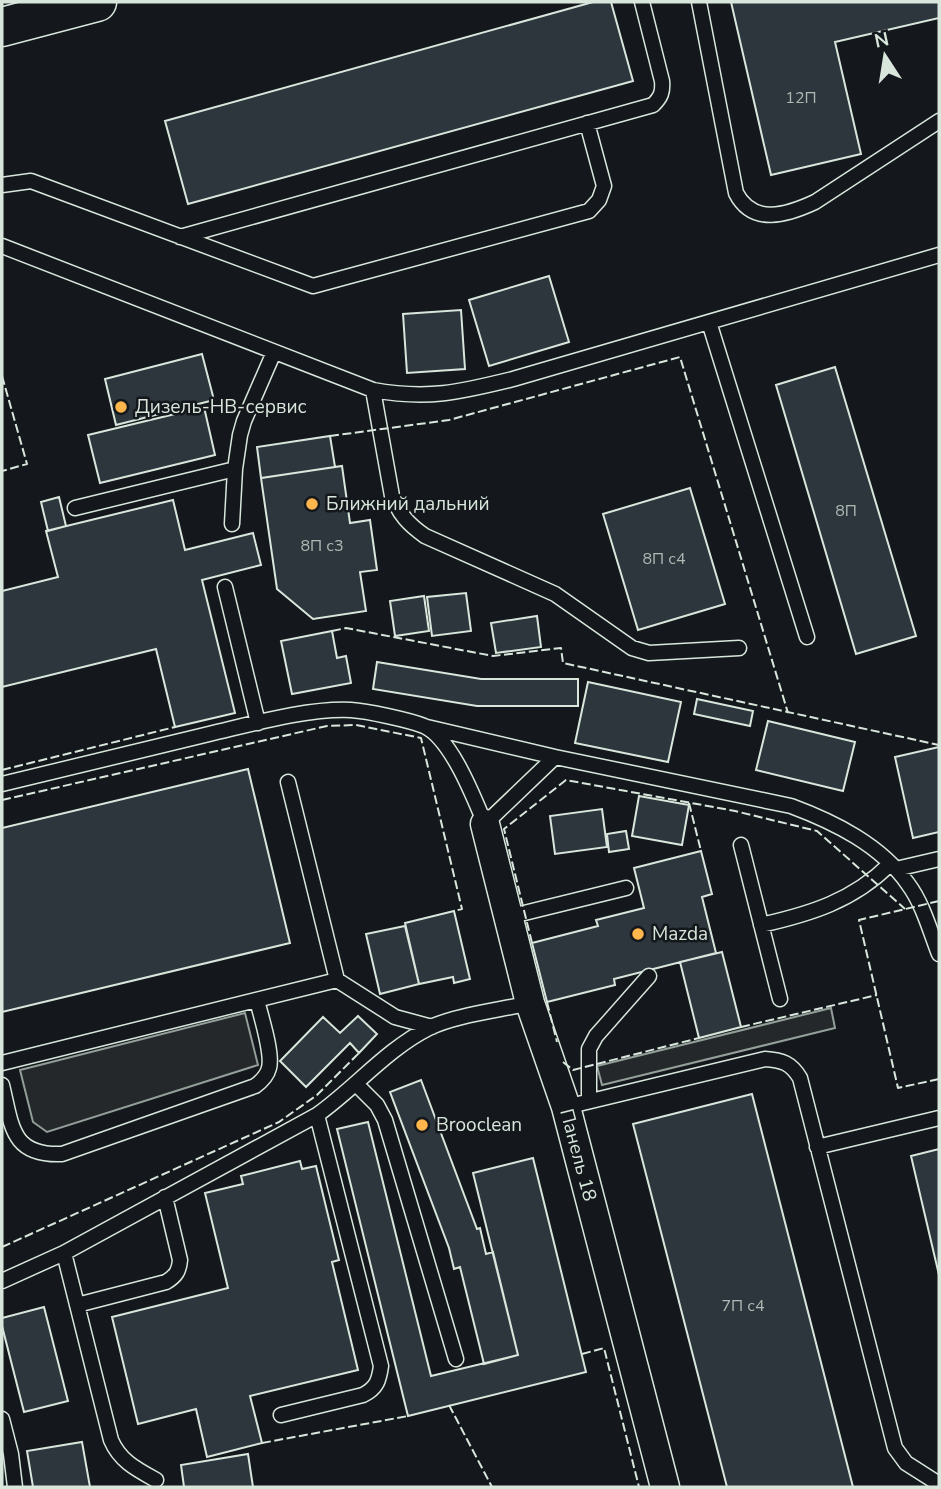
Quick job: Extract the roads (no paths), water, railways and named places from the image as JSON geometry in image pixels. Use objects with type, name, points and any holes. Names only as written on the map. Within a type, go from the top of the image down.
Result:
[{"type":"main road","points":[[14,20],[97,2]]},
{"type":"street","name":"Панель 18","points":[[485,824],[530,1003],[577,1104],[665,1487]]},
{"type":"lane","points":[[180,237],[653,105],[660,99],[663,91],[662,81],[642,2]]},
{"type":"lane","points":[[699,2],[736,193],[743,206],[757,214],[776,214],[815,202],[939,121]]},
{"type":"lane","points":[[2,185],[31,181],[313,286],[589,211],[599,200],[604,186],[587,123]]},
{"type":"lane","points":[[2,246],[373,390],[424,396],[457,392],[513,379],[939,255]]},
{"type":"lane","points":[[709,322],[807,637]]},
{"type":"lane","points":[[232,524],[240,435],[274,352]]},
{"type":"lane","points":[[373,390],[392,496],[408,525],[425,536],[555,594],[632,649],[649,653],[739,648]]},
{"type":"lane","points":[[75,508],[235,469]]},
{"type":"lane","points":[[225,587],[258,723]]},
{"type":"lane","points":[[2,784],[258,723],[329,711],[352,710],[555,757],[791,806],[827,819],[893,866],[908,884],[917,899],[939,954]]},
{"type":"lane","points":[[426,726],[443,744],[465,776],[485,824],[555,757]]},
{"type":"lane","points":[[288,782],[337,981],[395,1017],[432,1027]]},
{"type":"lane","points":[[741,845],[780,999]]},
{"type":"lane","points":[[761,925],[809,914],[825,907],[893,866],[939,859]]},
{"type":"lane","points":[[508,917],[625,888]]},
{"type":"lane","points":[[649,976],[596,1037],[589,1049],[577,1104],[765,1059],[780,1060],[792,1066],[800,1079],[895,1448],[906,1463],[939,1483]]},
{"type":"lane","points":[[2,1063],[337,981]]},
{"type":"lane","points":[[2,1085],[12,1127],[19,1140],[29,1150],[44,1155],[61,1154],[255,1086],[264,1079],[270,1068],[270,1058],[257,1000]]},
{"type":"lane","points":[[2,1281],[64,1253],[317,1115],[403,1043],[432,1027],[530,1003]]},
{"type":"lane","points":[[356,1084],[377,1105],[385,1120],[456,1359]]},
{"type":"lane","points":[[281,1415],[363,1395],[373,1390],[379,1380],[381,1366],[317,1115]]},
{"type":"lane","points":[[817,1147],[939,1118]]},
{"type":"lane","points":[[77,1305],[166,1282],[174,1277],[179,1270],[180,1260],[165,1197]]},
{"type":"lane","points":[[64,1253],[111,1440],[123,1460],[156,1480]]},
{"type":"lane","points":[[2,1419],[15,1487]]},
{"type":"place","name":"Дизель-НВ-сервис","points":[[121,407]]},
{"type":"place","name":"Ближний дальний","points":[[312,504]]},
{"type":"place","name":"Mazda","points":[[638,934]]},
{"type":"place","name":"Brooсlean","points":[[422,1125]]}]
